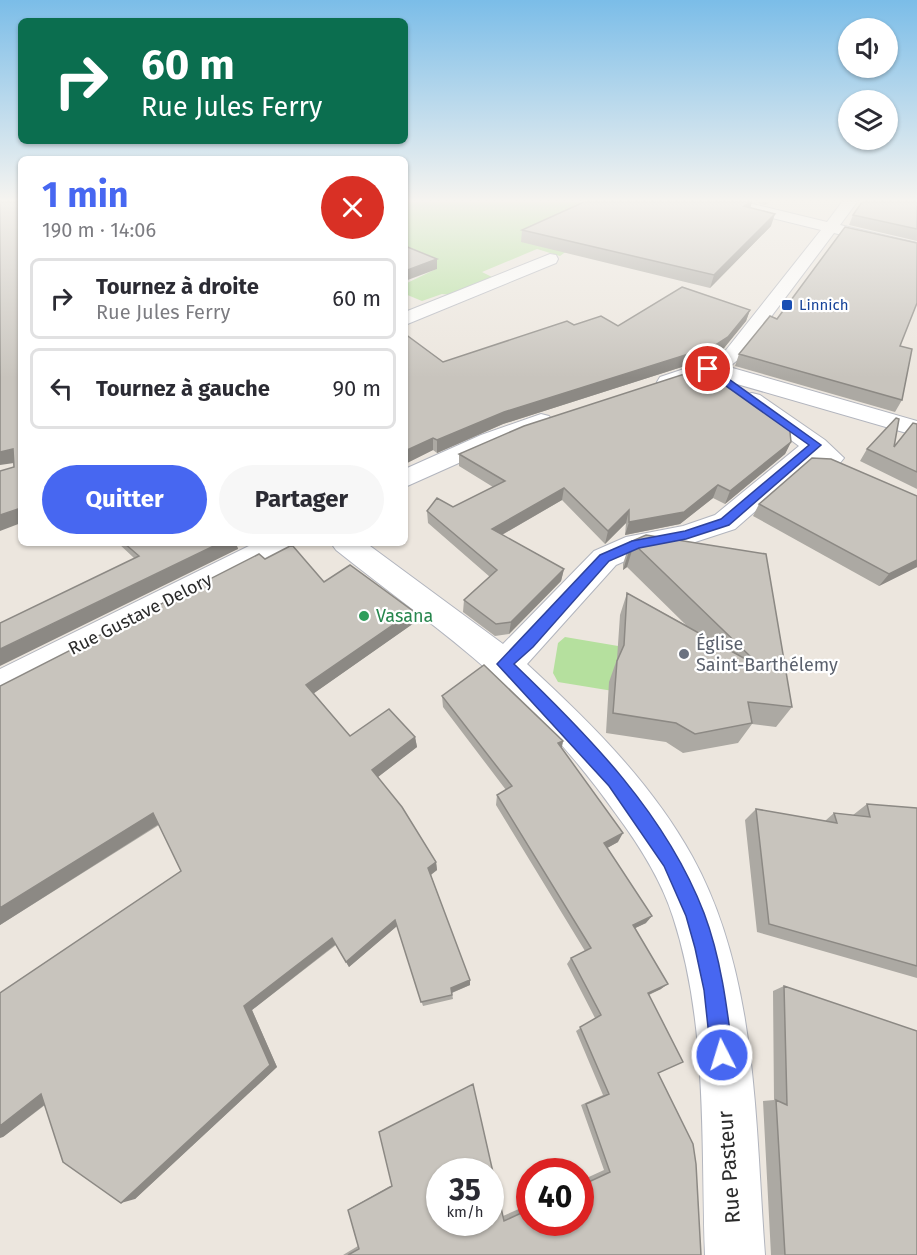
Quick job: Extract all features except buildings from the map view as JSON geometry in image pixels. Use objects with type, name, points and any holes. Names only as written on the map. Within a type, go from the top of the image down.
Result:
[{"type":"street","points":[[408,318],[546,261]]},
{"type":"street","points":[[645,389],[708,369],[733,354],[805,261]]},
{"type":"street","points":[[708,369],[751,379],[917,429]]},
{"type":"street","points":[[708,369],[816,445],[837,463],[853,472]]},
{"type":"street","points":[[408,478],[490,440],[558,416]]},
{"type":"street","points":[[504,664],[528,643],[605,558],[636,544],[686,535],[725,522],[816,445]]},
{"type":"street","name":"Rue Gustave Delory","points":[[0,686],[273,546]]},
{"type":"street","name":"Rue Pasteur","points":[[350,546],[504,664],[548,706],[615,780],[662,846],[695,914],[714,990],[721,1035],[735,1255]]},
{"type":"green space","points":[[417,261],[509,261],[482,272],[494,278],[452,295],[442,294],[422,301],[408,295],[408,283],[436,269]]},
{"type":"green space","points":[[565,637],[624,647],[618,659],[613,691],[558,682],[553,673],[558,643]]},
{"type":"place","name":"Linnich","points":[[787,305]]},
{"type":"place","name":"Vasana","points":[[364,616]]},
{"type":"place","name":"Église Saint-Barthélemy","points":[[684,654]]},
{"type":"route","points":[[708,369],[816,445],[725,522],[686,535],[636,544],[605,558],[528,643],[504,664],[548,706],[615,780],[670,860],[695,914],[705,948],[714,990],[722,1055]]}]
